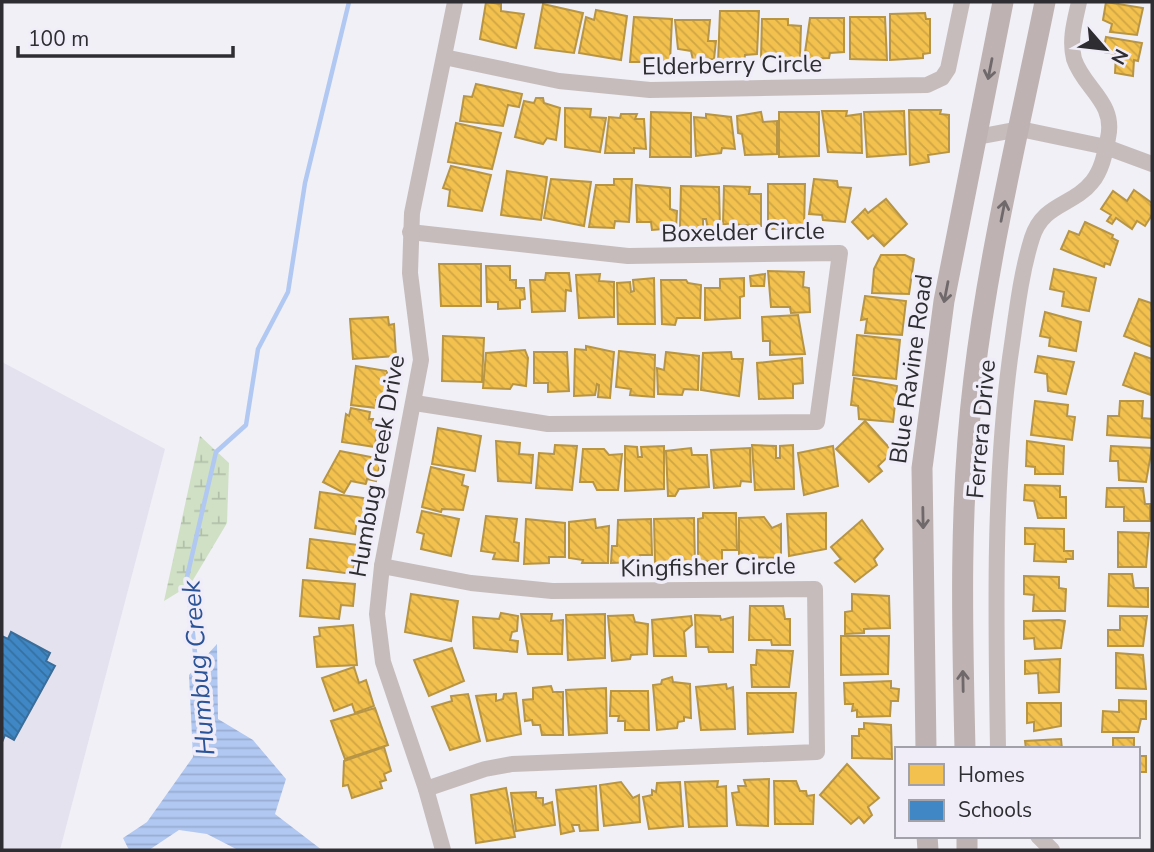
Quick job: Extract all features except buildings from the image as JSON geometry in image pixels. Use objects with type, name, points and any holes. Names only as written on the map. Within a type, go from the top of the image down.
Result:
[{"type":"main road","name":"Blue Ravine Road","points":[[926,747],[922,468],[944,301],[1003,2]]},
{"type":"main road","points":[[965,747],[962,540],[966,458],[986,295],[1045,2]]},
{"type":"street","name":"Humbug Creek Drive","points":[[443,850],[426,789],[383,662],[377,614],[382,566],[415,403],[420,336],[410,273],[410,232],[455,2]]},
{"type":"street","name":"Elderberry Circle","points":[[443,57],[559,81],[650,90],[928,85],[942,78],[948,69],[962,2]]},
{"type":"street","name":"Ferrera Drive","points":[[998,747],[997,501],[1004,407],[1014,328],[1032,239],[1037,227],[1054,207],[1091,184],[1106,147],[1110,120],[1105,105],[1079,71],[1072,46],[1079,2]]},
{"type":"street","points":[[977,137],[1020,129],[1106,147],[1152,164]]},
{"type":"street","name":"Boxelder Circle","points":[[410,232],[628,256],[840,253],[817,422],[548,425],[415,403]]},
{"type":"street","name":"Kingfisher Circle","points":[[382,566],[471,583],[552,591],[815,589],[817,752],[512,764],[485,769],[426,789]]},
{"type":"shaded area","points":[[2,362],[165,449],[60,850],[2,850]]},
{"type":"green space","points":[[200,436],[229,463],[227,523],[190,585],[164,601]]},
{"type":"water","points":[[217,644],[218,719],[253,740],[286,779],[275,814],[322,850],[238,850],[207,834],[179,830],[149,850],[129,850],[123,838],[147,822],[193,757],[189,675]]},
{"type":"waterway","name":"Humbug Creek","points":[[197,672],[187,577],[216,452],[246,425],[258,349],[288,292],[305,183],[349,2]]}]
